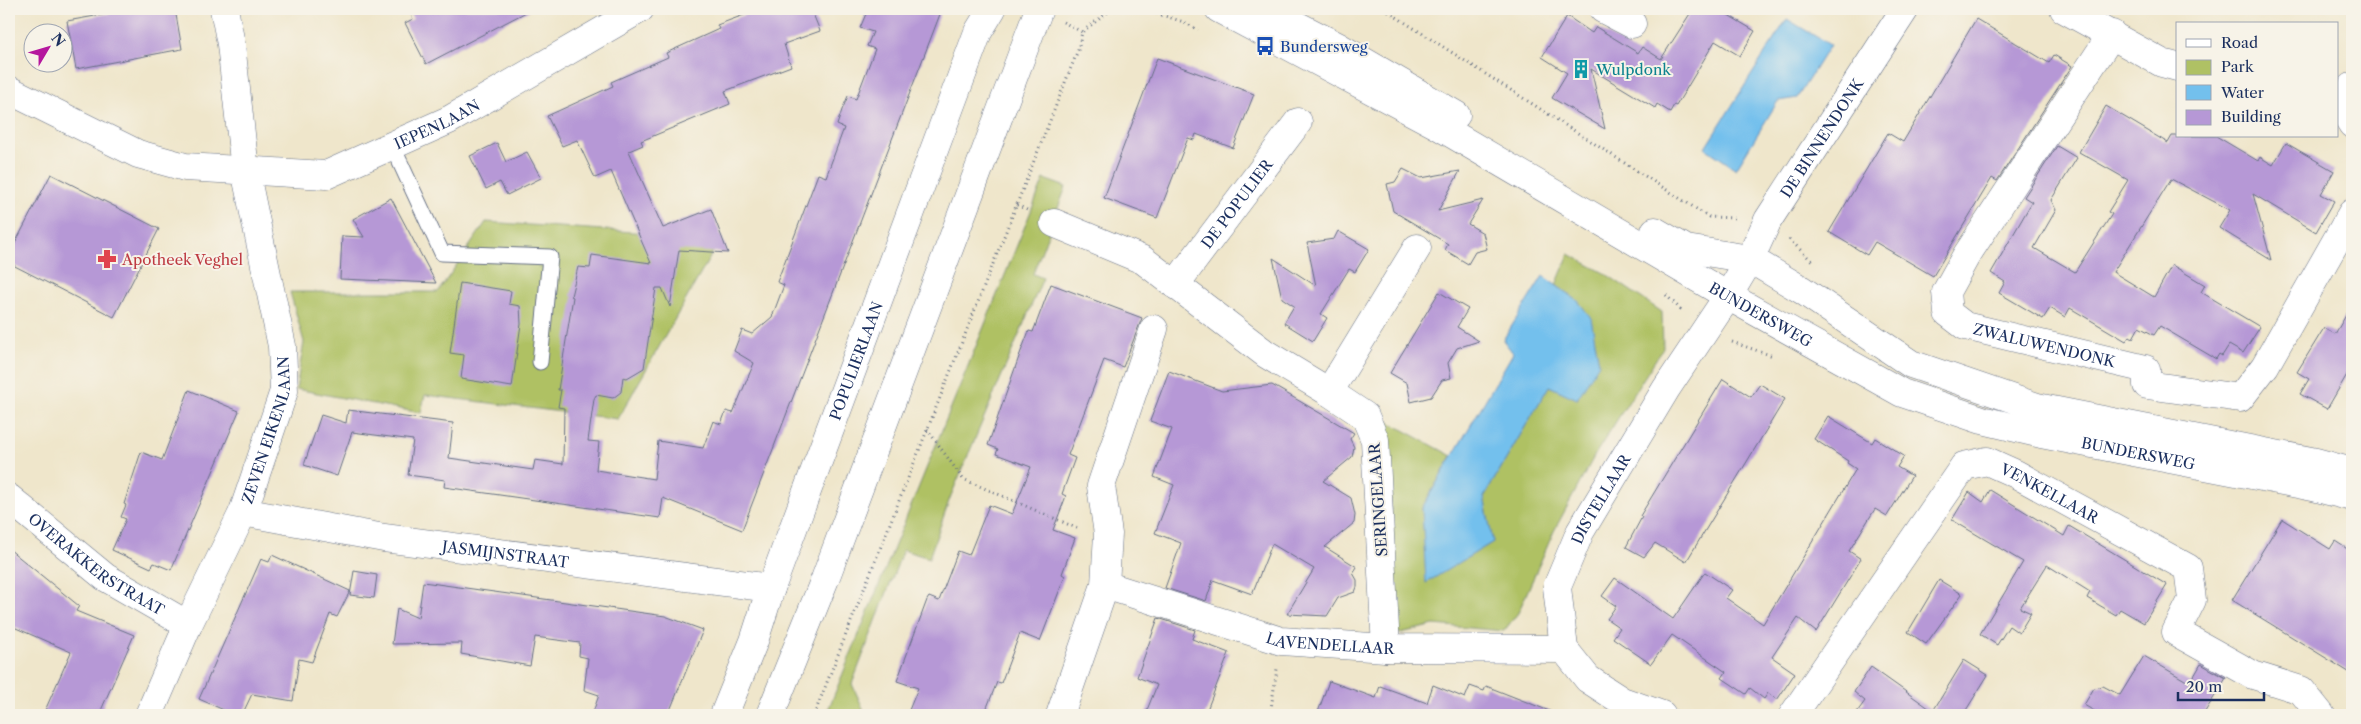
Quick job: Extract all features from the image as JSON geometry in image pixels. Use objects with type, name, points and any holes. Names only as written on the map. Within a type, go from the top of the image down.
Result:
[{"type":"street","name":"ZEVEN EIKENLAAN","points":[[149,715],[188,625],[243,512],[284,391],[282,346],[245,170],[224,9]]},
{"type":"street","name":"IEPENLAAN","points":[[9,90],[138,154],[185,167],[326,175],[449,120],[612,16],[640,9]]},
{"type":"street","name":"POPULIERLAAN","points":[[724,715],[754,641],[771,588],[978,32],[992,9]]},
{"type":"street","points":[[770,715],[825,579],[1039,9]]},
{"type":"street","name":"BUNDERSWEG","points":[[1219,9],[1437,125],[1728,296],[1902,393],[1982,420],[2040,434],[2313,487],[2352,498]]},
{"type":"street","name":"BUNDERSWEG","points":[[1266,9],[1339,47],[1686,249],[1750,259],[1802,290],[1911,364],[2037,407],[2316,462],[2352,472]]},
{"type":"street","points":[[1604,9],[1632,24]]},
{"type":"street","points":[[2064,9],[2162,63],[2176,67]]},
{"type":"street","name":"DE BINNENDONK","points":[[1750,259],[1768,220],[1895,12]]},
{"type":"street","name":"ZWALUWENDONK","points":[[2112,34],[1966,256],[1946,292],[1948,313],[1960,322],[1966,326],[2024,341],[2146,368],[2147,385],[2240,398],[2265,366],[2352,213]]},
{"type":"street","name":"DE POPULIER","points":[[1175,285],[1298,122]]},
{"type":"street","points":[[1054,224],[1143,260],[1266,354],[1329,392],[1417,248]]},
{"type":"street","name":"DISTELLAAR","points":[[1564,649],[1557,587],[1580,532],[1666,389],[1728,296],[1750,259]]},
{"type":"street","points":[[1060,715],[1105,586],[1108,540],[1101,486],[1154,329]]},
{"type":"street","name":"SERINGELAAR","points":[[1329,392],[1365,416],[1375,440],[1386,648]]},
{"type":"street","name":"VENKELLAAR","points":[[1793,715],[1964,466],[1987,461],[2016,474],[2188,568],[2192,600],[2176,632],[2253,674],[2301,690],[2321,715]]},
{"type":"street","name":"OVERAKKERSTRAAT","points":[[9,498],[105,577],[188,625]]},
{"type":"street","name":"JASMIJNSTRAAT","points":[[243,512],[384,538],[771,588]]},
{"type":"street","name":"LAVENDELLAAR","points":[[1105,586],[1281,641],[1386,648],[1564,649]]},
{"type":"street","points":[[1564,649],[1588,679],[1620,708],[1662,715]]},
{"type":"lane","points":[[392,145],[442,253],[550,257],[540,362]]},
{"type":"path","points":[[814,715],[1074,59],[1082,32],[1112,9]]},
{"type":"path","points":[[1132,9],[1142,9]]},
{"type":"path","points":[[1384,9],[1709,217],[1768,220],[1817,265]]},
{"type":"path","points":[[927,429],[962,479],[1108,540]]},
{"type":"path","points":[[1270,715],[1281,641]]},
{"type":"green space","points":[[1044,179],[1066,187],[1033,274],[1043,278],[950,498],[929,558],[903,550],[852,684],[866,715],[826,715]]},
{"type":"green space","points":[[486,222],[721,238],[618,419],[425,395],[421,413],[296,389],[304,342],[290,292],[438,292]]},
{"type":"green space","points":[[1569,254],[1606,274],[1662,312],[1663,348],[1596,453],[1554,531],[1518,613],[1504,631],[1434,625],[1397,634],[1387,421],[1452,456],[1422,508],[1427,582],[1493,542],[1484,497],[1549,386],[1578,399],[1578,301],[1556,285]]},
{"type":"water","points":[[1787,19],[1830,45],[1797,98],[1778,101],[1736,169],[1705,148]]},
{"type":"water","points":[[1543,276],[1578,301],[1591,318],[1599,364],[1577,399],[1549,386],[1484,497],[1493,542],[1426,583],[1422,508],[1513,353],[1503,340]]},
{"type":"building","points":[[135,9],[175,9],[182,49],[76,69],[72,48],[72,22],[67,21]]},
{"type":"building","points":[[408,9],[532,9],[426,64],[405,23],[413,19]]},
{"type":"building","points":[[760,9],[811,9],[820,31],[784,44],[791,66],[725,91],[730,104],[641,141],[643,145],[629,151],[663,228],[711,209],[728,253],[679,250],[670,307],[662,288],[656,288],[644,368],[627,378],[623,377],[621,392],[613,398],[596,395],[594,399],[588,441],[599,442],[596,470],[654,479],[658,441],[703,448],[713,421],[721,424],[726,411],[733,413],[754,363],[734,351],[742,330],[752,334],[772,317],[784,285],[777,282],[818,174],[826,177],[844,128],[837,125],[842,110],[848,96],[856,99],[875,49],[867,46],[873,32],[860,28],[868,9],[942,9],[742,530],[663,498],[660,518],[444,487],[445,480],[408,475],[413,440],[352,432],[337,476],[304,465],[321,415],[346,423],[348,410],[453,423],[449,458],[533,470],[535,460],[563,464],[564,408],[558,407],[561,390],[558,390],[573,297],[571,296],[578,267],[590,268],[592,255],[651,263],[611,171],[595,178],[577,140],[562,146],[547,116],[613,86],[611,82],[668,57],[666,53],[719,29],[717,25]]},
{"type":"building","points":[[1693,9],[1718,9],[1755,31],[1740,56],[1715,41],[1676,106],[1674,105],[1670,112],[1657,104],[1655,108],[1591,69],[1605,129],[1552,98],[1567,73],[1542,57],[1567,16],[1592,33],[1596,27],[1638,53],[1642,47],[1661,59]]},
{"type":"building","points":[[1976,19],[2049,63],[2054,55],[2072,66],[1997,181],[1992,178],[1933,276],[1875,242],[1867,255],[1829,232],[1888,133],[1903,142]]},
{"type":"building","points":[[1157,58],[1254,94],[1233,148],[1196,134],[1194,140],[1188,138],[1157,218],[1104,198]]},
{"type":"building","points":[[2106,106],[2168,143],[2172,136],[2176,136],[2176,138],[2219,138],[2258,161],[2260,157],[2273,165],[2286,143],[2334,171],[2321,194],[2334,201],[2316,232],[2253,194],[2271,260],[2219,228],[2230,210],[2171,179],[2113,272],[2154,297],[2172,265],[2205,285],[2201,292],[2260,327],[2243,353],[2229,345],[2222,356],[2219,354],[2216,359],[2160,326],[2154,335],[2139,327],[2133,338],[2130,336],[2126,341],[2070,308],[2065,317],[2050,308],[2043,319],[1999,293],[2005,282],[1991,273],[2032,202],[2024,197],[2057,146],[2077,158],[2051,200],[2056,210],[2034,248],[2075,272],[2112,214],[2108,212],[2128,180],[2079,152]]},
{"type":"building","points":[[497,143],[506,162],[527,152],[541,178],[507,195],[500,182],[486,189],[470,156]]},
{"type":"building","points":[[1403,169],[1421,178],[1460,171],[1438,211],[1483,200],[1468,224],[1483,233],[1487,249],[1475,252],[1468,264],[1445,250],[1448,244],[1393,211],[1387,184],[1395,182]]},
{"type":"building","points":[[51,174],[159,229],[114,317],[9,263],[9,255]]},
{"type":"building","points":[[391,198],[436,283],[340,279],[342,236],[364,237],[353,219]]},
{"type":"building","points":[[1338,231],[1369,249],[1355,272],[1349,269],[1321,314],[1327,318],[1313,341],[1284,323],[1294,306],[1282,298],[1273,258],[1316,286],[1307,243],[1334,239]]},
{"type":"building","points":[[460,283],[511,291],[509,304],[520,306],[521,324],[512,387],[461,379],[464,355],[450,353]]},
{"type":"building","points":[[1051,284],[1142,318],[1123,367],[1104,360],[1068,455],[1075,458],[1062,494],[1066,496],[1053,530],[1075,538],[1062,574],[1065,576],[1040,641],[1020,633],[1001,683],[997,682],[984,715],[907,715],[918,688],[897,681],[927,600],[929,597],[939,601],[958,551],[969,555],[989,505],[1012,514],[1031,467],[996,454],[998,449],[988,445],[1029,331],[1033,332]]},
{"type":"building","points":[[1439,292],[1468,309],[1457,327],[1479,341],[1457,348],[1448,363],[1451,378],[1442,380],[1431,397],[1411,402],[1407,383],[1390,373]]},
{"type":"building","points":[[2352,305],[2352,366],[2327,409],[2300,394],[2309,379],[2297,372],[2324,328],[2335,334]]},
{"type":"building","points":[[1169,371],[1222,391],[1272,385],[1354,433],[1350,439],[1354,447],[1352,457],[1323,481],[1351,498],[1355,515],[1354,523],[1325,547],[1357,567],[1353,573],[1357,580],[1357,587],[1355,592],[1338,598],[1327,616],[1287,614],[1314,569],[1272,544],[1252,594],[1213,580],[1206,601],[1165,588],[1181,543],[1155,533],[1174,485],[1154,477],[1172,429],[1150,421]]},
{"type":"building","points":[[1723,379],[1751,397],[1760,384],[1785,399],[1686,562],[1655,543],[1644,557],[1626,547],[1642,517],[1640,516]]},
{"type":"building","points":[[189,390],[239,411],[171,570],[154,563],[151,568],[112,550],[126,519],[121,517],[141,452],[162,460]]},
{"type":"building","points":[[1828,416],[1872,443],[1875,438],[1904,456],[1897,467],[1912,476],[1887,516],[1875,509],[1849,551],[1861,559],[1816,632],[1798,618],[1772,657],[1795,673],[1777,700],[1768,693],[1764,699],[1750,688],[1746,694],[1722,678],[1726,672],[1672,635],[1651,664],[1613,638],[1620,628],[1607,619],[1616,606],[1602,596],[1615,578],[1673,619],[1705,572],[1732,590],[1726,598],[1763,624],[1856,469],[1847,463],[1848,461],[1814,439]]},
{"type":"building","points":[[1990,490],[2064,536],[2069,526],[2167,585],[2144,623],[2120,609],[2116,615],[2087,598],[2090,592],[2047,565],[2020,608],[2031,613],[2019,633],[2009,626],[1997,645],[1980,634],[2023,562],[1952,520],[1969,492],[1983,502]]},
{"type":"building","points":[[2282,519],[2330,549],[2335,541],[2352,552],[2352,674],[2232,600]]},
{"type":"building","points":[[9,549],[79,606],[76,611],[134,635],[99,715],[43,715],[71,652],[9,625]]},
{"type":"building","points":[[272,555],[350,591],[337,617],[330,614],[312,662],[299,659],[293,701],[252,694],[242,715],[235,715],[199,699],[261,559],[269,562]]},
{"type":"building","points":[[354,571],[377,575],[374,598],[350,595]]},
{"type":"building","points":[[1939,580],[1962,594],[1926,644],[1908,632]]},
{"type":"building","points":[[423,582],[665,616],[703,630],[668,715],[592,715],[599,695],[584,690],[588,658],[579,656],[580,643],[535,637],[530,666],[461,654],[462,643],[392,644],[397,609],[418,618]]},
{"type":"building","points":[[1158,618],[1195,630],[1192,639],[1229,653],[1205,715],[1145,715],[1157,685],[1137,677]]},
{"type":"building","points":[[2144,656],[2190,683],[2201,664],[2226,678],[2203,715],[2101,715],[2084,705],[2094,688],[2103,686],[2120,695]]},
{"type":"building","points":[[1964,660],[1988,675],[1963,715],[1855,715],[1865,701],[1854,692],[1871,667],[1933,711]]},
{"type":"building","points":[[1329,681],[1376,698],[1380,686],[1427,703],[1433,685],[1465,698],[1470,686],[1484,691],[1486,686],[1557,714],[1317,715]]},
{"type":"place","name":"Bundersweg","points":[[1265,46]]},
{"type":"place","name":"Wulpdonk","points":[[1581,69]]},
{"type":"place","name":"Apotheek Veghel","points":[[107,259]]}]
